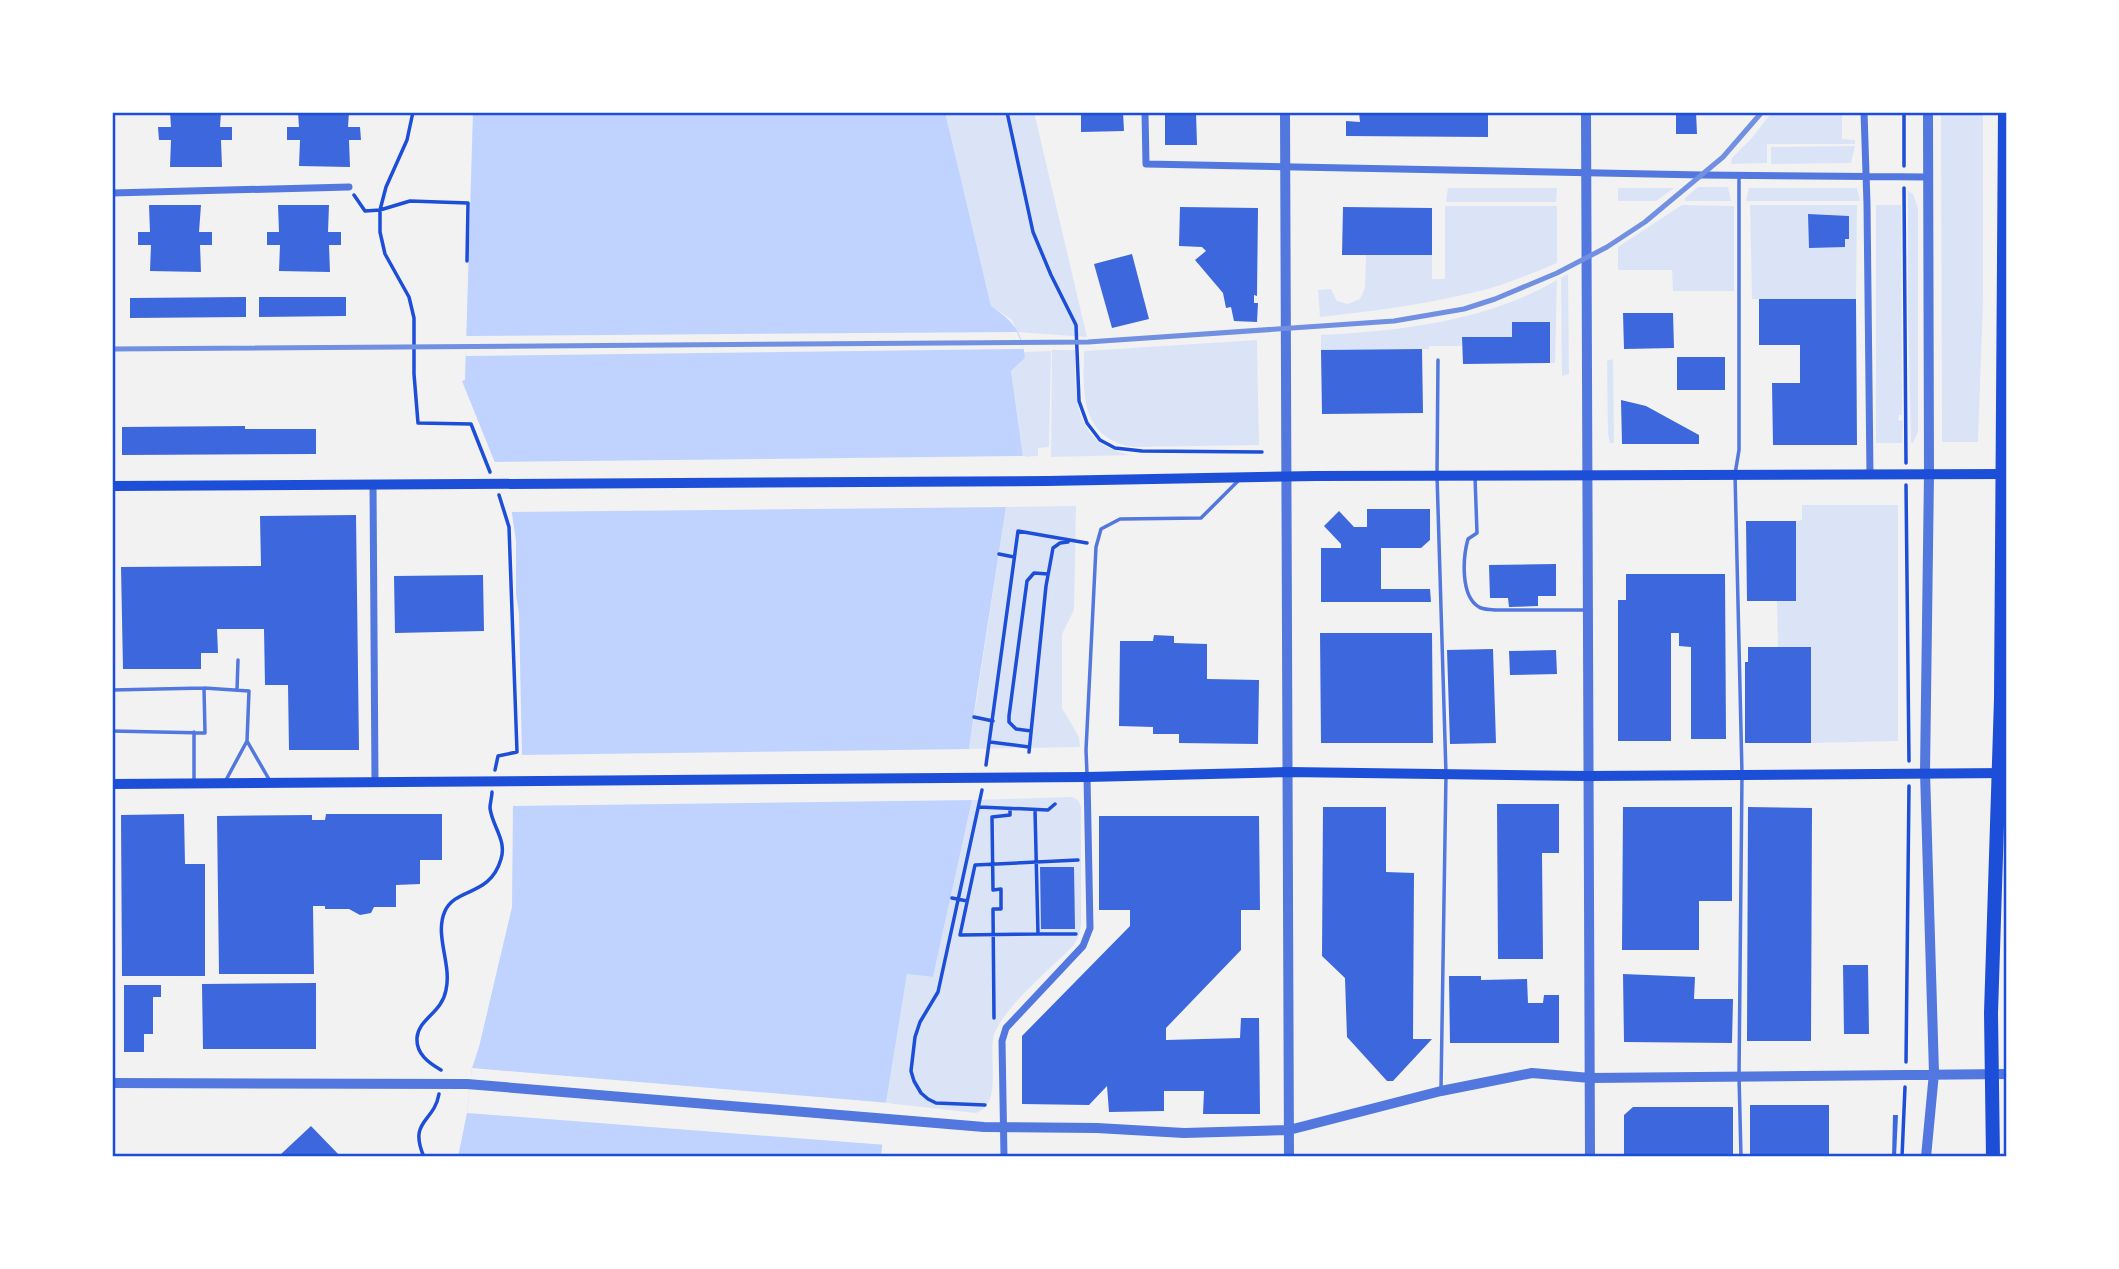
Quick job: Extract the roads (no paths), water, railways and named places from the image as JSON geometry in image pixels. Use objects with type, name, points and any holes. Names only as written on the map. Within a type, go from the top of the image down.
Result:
[{"type":"highway","points":[[1993,1157],[1992,1013],[2001,699],[2005,112]]},
{"type":"main road","points":[[112,486],[1047,481],[1588,474],[2007,474]]},
{"type":"main road","points":[[112,784],[1087,777],[1288,772],[1589,776],[2007,773]]},
{"type":"street","points":[[1144,112],[1146,164],[1928,177]]},
{"type":"street","points":[[1285,112],[1289,1157]]},
{"type":"street","points":[[1586,112],[1591,1157]]},
{"type":"street","points":[[1864,112],[1870,474]]},
{"type":"street","points":[[1926,1157],[1934,1073],[1925,772],[1929,474],[1928,112]]},
{"type":"street","points":[[112,193],[349,187]]},
{"type":"street","points":[[373,484],[376,782]]},
{"type":"street","points":[[1004,1157],[1002,1041],[1006,1028],[1083,946],[1090,928],[1087,777]]},
{"type":"street","points":[[112,1083],[467,1084],[1003,1128],[1097,1128],[1184,1133],[1289,1130],[1441,1091],[1532,1073],[1590,1078],[2007,1074]]},
{"type":"lane","points":[[1739,175],[1739,450],[1735,474],[1742,774],[1739,1076],[1741,1157]]},
{"type":"lane","points":[[1438,360],[1437,475],[1446,774],[1441,1091]]},
{"type":"lane","points":[[1475,475],[1478,533],[1468,539],[1465,549],[1466,587],[1470,599],[1480,608],[1488,609],[1588,610]]},
{"type":"lane","points":[[1087,777],[1086,750],[1097,544],[1101,528],[1120,519],[1201,518],[1243,477]]},
{"type":"lane","points":[[237,690],[238,660]]},
{"type":"lane","points":[[112,731],[205,733],[204,688]]},
{"type":"lane","points":[[112,690],[204,688],[249,691],[247,741],[225,783]]},
{"type":"lane","points":[[194,732],[194,783]]},
{"type":"lane","points":[[247,741],[271,783]]},
{"type":"water","points":[[473,112],[945,112],[991,306],[1015,327],[1024,348],[1025,358],[1011,371],[1023,457],[1006,507],[976,699],[969,749],[972,800],[933,977],[907,974],[886,1103],[881,1157],[458,1157],[472,1068],[512,907],[513,806],[522,755],[516,541],[510,500],[462,381],[465,380]]},
{"type":"railway","points":[[112,349],[1088,342],[1394,321],[1464,309],[1495,299],[1557,273],[1607,247],[1645,222],[1723,157],[1762,112]]}]
